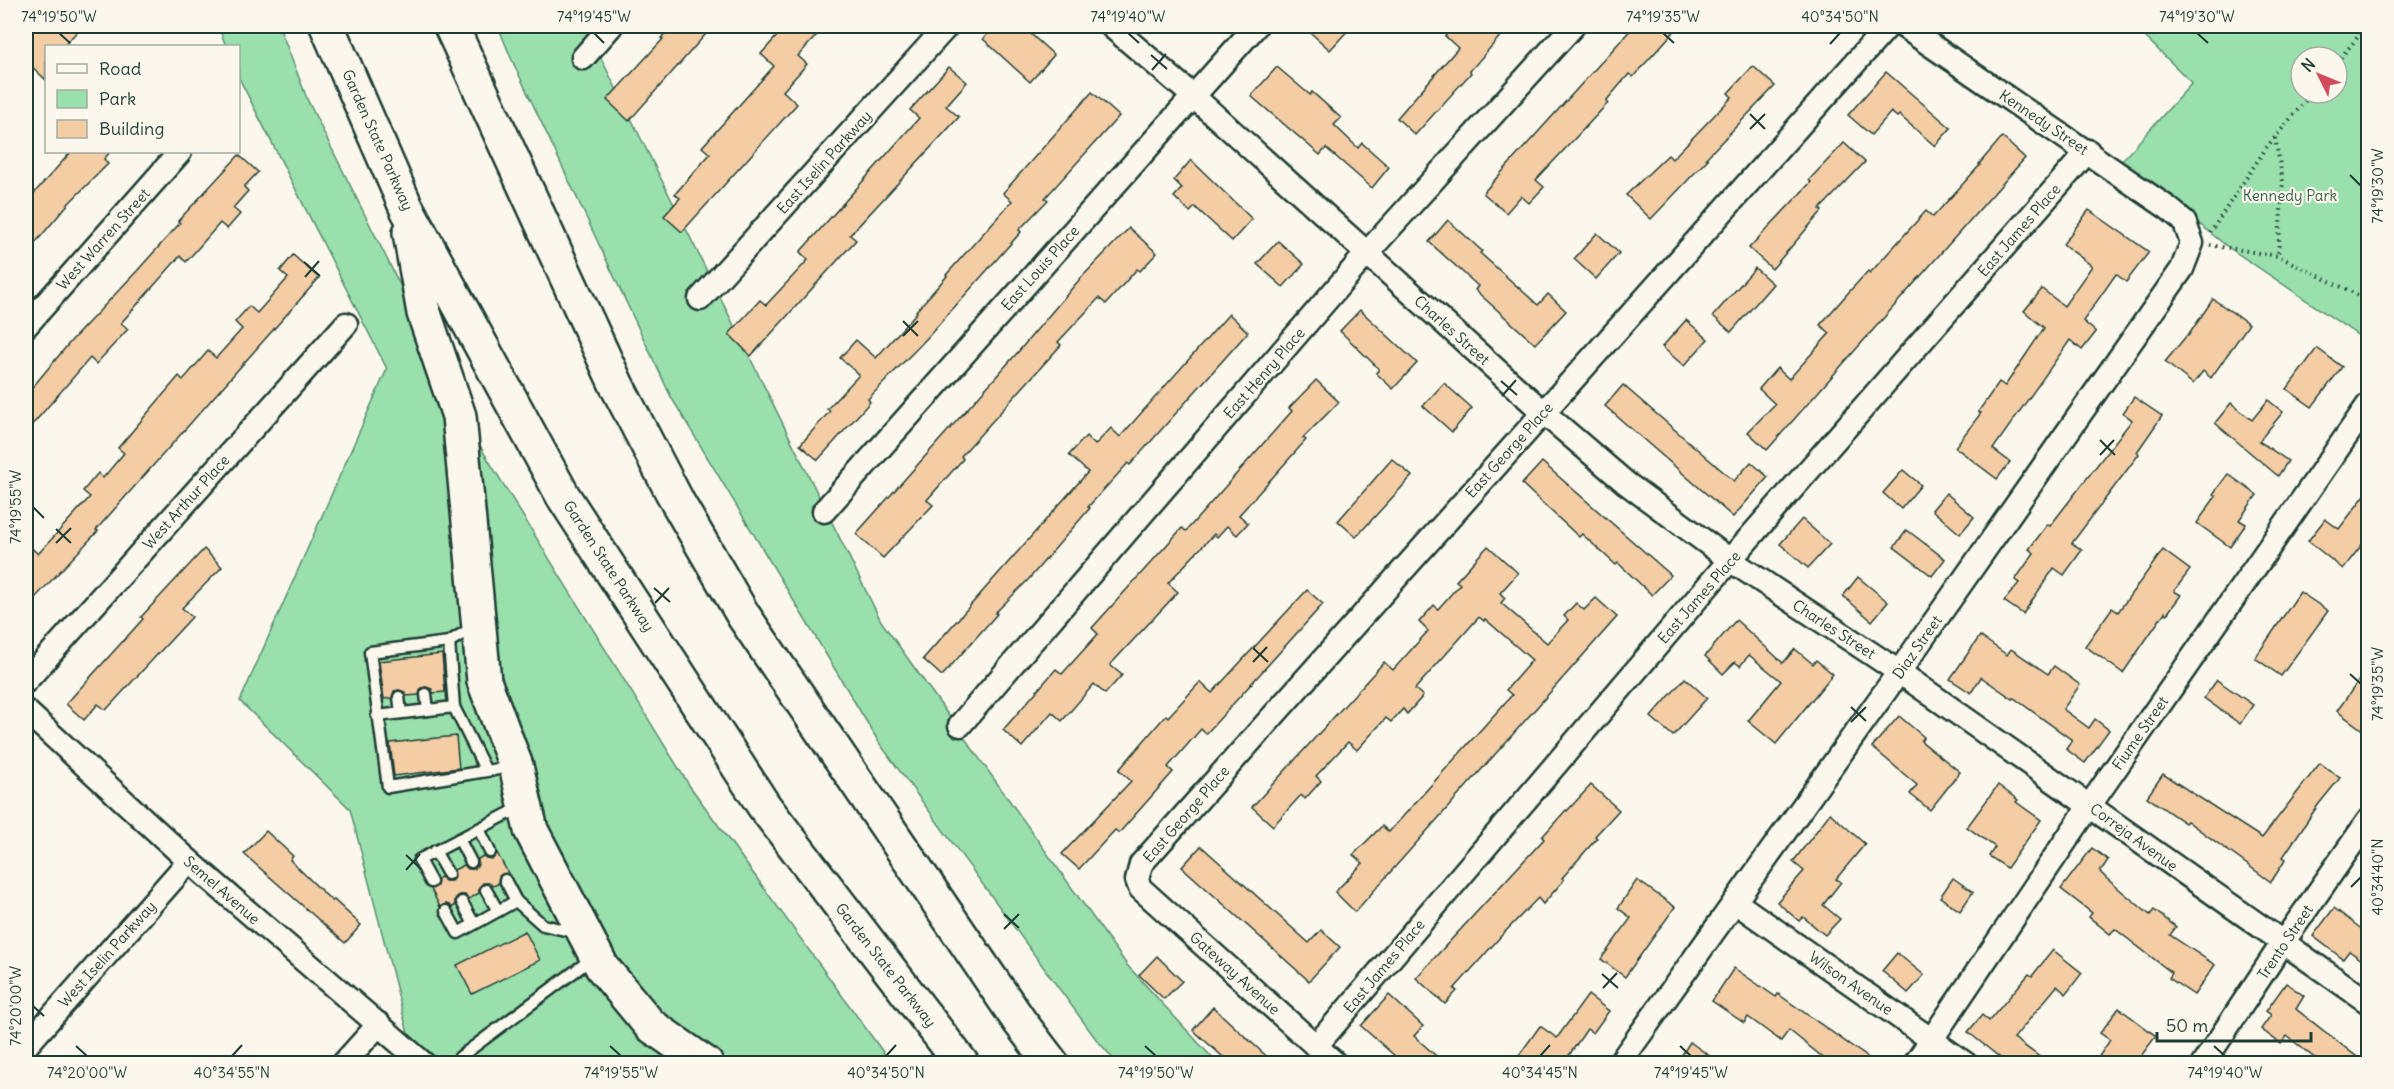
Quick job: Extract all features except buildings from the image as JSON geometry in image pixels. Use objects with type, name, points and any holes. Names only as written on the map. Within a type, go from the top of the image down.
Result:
[{"type":"highway","name":"Garden State Parkway","points":[[327,26],[406,207],[563,496],[764,806],[962,1064]]},
{"type":"highway","points":[[451,26],[617,386],[678,503],[742,615],[1020,1022],[1052,1064]]},
{"type":"highway","points":[[406,207],[424,313],[459,416],[484,681],[501,768],[526,805],[531,830],[602,967],[650,1025],[706,1064]]},
{"type":"street","points":[[583,58],[611,26]]},
{"type":"street","name":"East Iselin Parkway","points":[[700,299],[947,26]]},
{"type":"street","name":"Charles Street","points":[[1111,26],[1193,96],[1543,412],[1626,483],[1730,560],[1899,672]]},
{"type":"street","name":"East Louis Place","points":[[824,511],[1256,26]]},
{"type":"street","name":"East Henry Place","points":[[960,724],[1367,254],[1573,26]]},
{"type":"street","name":"East George Place","points":[[1137,880],[1141,864],[1154,848],[1888,26]]},
{"type":"street","name":"Kennedy Street","points":[[1903,26],[2088,152],[2184,221]]},
{"type":"street","name":"East James Place","points":[[1316,1046],[1730,560],[2088,152]]},
{"type":"street","name":"West Warren Street","points":[[26,326],[179,153]]},
{"type":"street","name":"Diaz Street","points":[[1619,1064],[1899,672],[2182,269],[2192,243],[2184,221]]},
{"type":"street","name":"West Arthur Place","points":[[26,681],[346,324]]},
{"type":"street","name":"Fiume Street","points":[[1916,1064],[2090,805],[2368,405]]},
{"type":"street","name":"Correja Avenue","points":[[1899,672],[2090,805],[2282,944],[2368,1002]]},
{"type":"street","name":"Semel Avenue","points":[[26,711],[189,861],[424,1064]]},
{"type":"street","name":"Trento Street","points":[[2203,1064],[2282,944],[2368,821]]},
{"type":"street","name":"West Iselin Parkway","points":[[26,1046],[189,861]]},
{"type":"street","name":"Gateway Avenue","points":[[1137,880],[1140,888],[1336,1064]]},
{"type":"street","name":"Wilson Avenue","points":[[1735,902],[1966,1064]]},
{"type":"street","points":[[343,1064],[380,1024]]},
{"type":"lane","points":[[449,642],[454,706],[501,768],[388,787],[370,652],[395,654],[421,651],[449,642],[478,625]]},
{"type":"lane","points":[[426,694],[428,710]]},
{"type":"lane","points":[[399,697],[401,713]]},
{"type":"lane","points":[[377,716],[454,706]]},
{"type":"lane","points":[[431,882],[419,860],[526,805]]},
{"type":"lane","points":[[479,829],[490,852]]},
{"type":"lane","points":[[459,839],[471,862]]},
{"type":"lane","points":[[435,851],[448,874]]},
{"type":"lane","points":[[455,1064],[460,1057],[591,945],[543,925],[516,902],[505,880]]},
{"type":"lane","points":[[486,890],[498,911]]},
{"type":"lane","points":[[462,902],[474,924]]},
{"type":"lane","points":[[446,911],[458,933],[516,902]]},
{"type":"path","points":[[2349,48],[2367,26]]},
{"type":"path","points":[[2207,236],[2275,137],[2302,105]]},
{"type":"path","points":[[2275,137],[2283,181],[2278,256]]},
{"type":"path","points":[[2202,243],[2278,256],[2354,294],[2368,304]]},
{"type":"green space","points":[[218,26],[279,26],[308,101],[484,453],[689,785],[891,1063],[429,1064],[412,1049],[350,809],[240,701],[387,369],[240,80],[240,45],[226,45]]},
{"type":"green space","points":[[498,26],[585,26],[881,621],[1127,965],[1217,1063],[1117,1063],[1096,1039],[880,744],[671,397]]},
{"type":"green space","name":"Kennedy Park","points":[[2134,26],[2368,26],[2368,342],[2228,247],[2172,202],[2116,167],[2192,83]]}]
